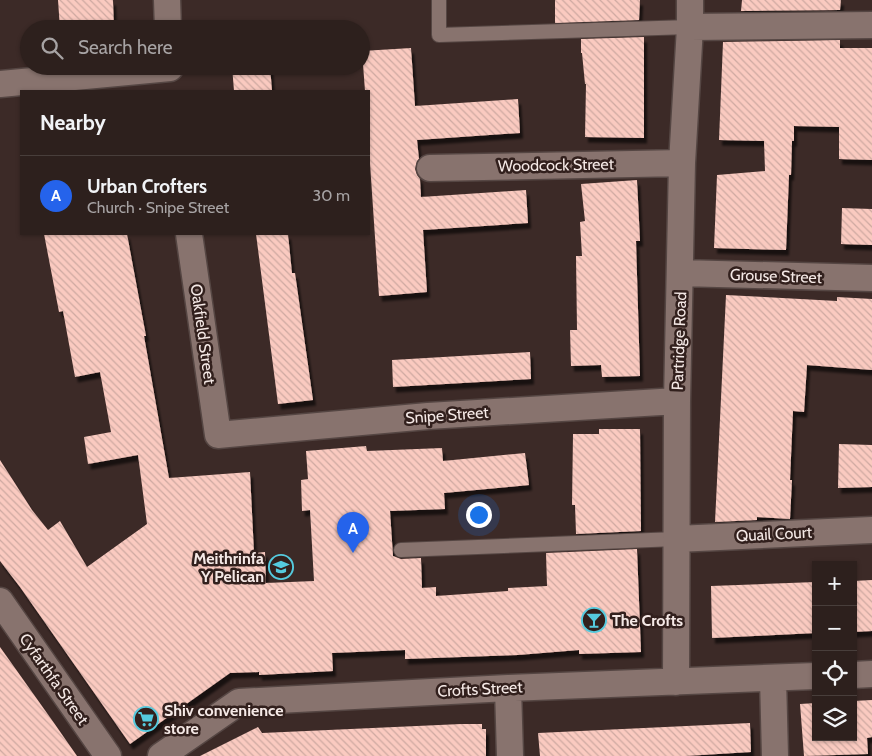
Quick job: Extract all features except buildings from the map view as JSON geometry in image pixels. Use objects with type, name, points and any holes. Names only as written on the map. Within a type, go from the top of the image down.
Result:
[{"type":"street","points":[[167,0],[168,20]]},
{"type":"street","name":"Partridge Road","points":[[676,682],[677,401],[682,163],[690,0]]},
{"type":"street","points":[[690,27],[872,25]]},
{"type":"street","points":[[0,84],[171,75]]},
{"type":"street","name":"Woodcock Street","points":[[430,168],[682,163]]},
{"type":"street","name":"Oakfield Street","points":[[189,235],[218,435]]},
{"type":"street","name":"Grouse Street","points":[[681,273],[872,278]]},
{"type":"street","name":"Snipe Street","points":[[218,435],[428,416],[677,401]]},
{"type":"street","name":"Quail Court","points":[[676,539],[872,530]]},
{"type":"street","name":"Cyfarthfa Street","points":[[0,601],[108,756]]},
{"type":"street","points":[[857,675],[872,674]]},
{"type":"street","name":"Crofts Street","points":[[160,756],[238,702],[508,688],[812,676]]},
{"type":"street","points":[[772,678],[775,756]]},
{"type":"street","points":[[508,688],[510,756]]},
{"type":"lane","points":[[439,0],[438,35],[690,27]]},
{"type":"lane","points":[[401,550],[676,539]]},
{"type":"place","name":"Urban Crofters","points":[[353,553]]},
{"type":"place","name":"Meithrinfa Y Pelican","points":[[281,567]]},
{"type":"place","name":"The Crofts","points":[[594,620]]},
{"type":"place","name":"Shiv convenience store","points":[[146,719]]}]
